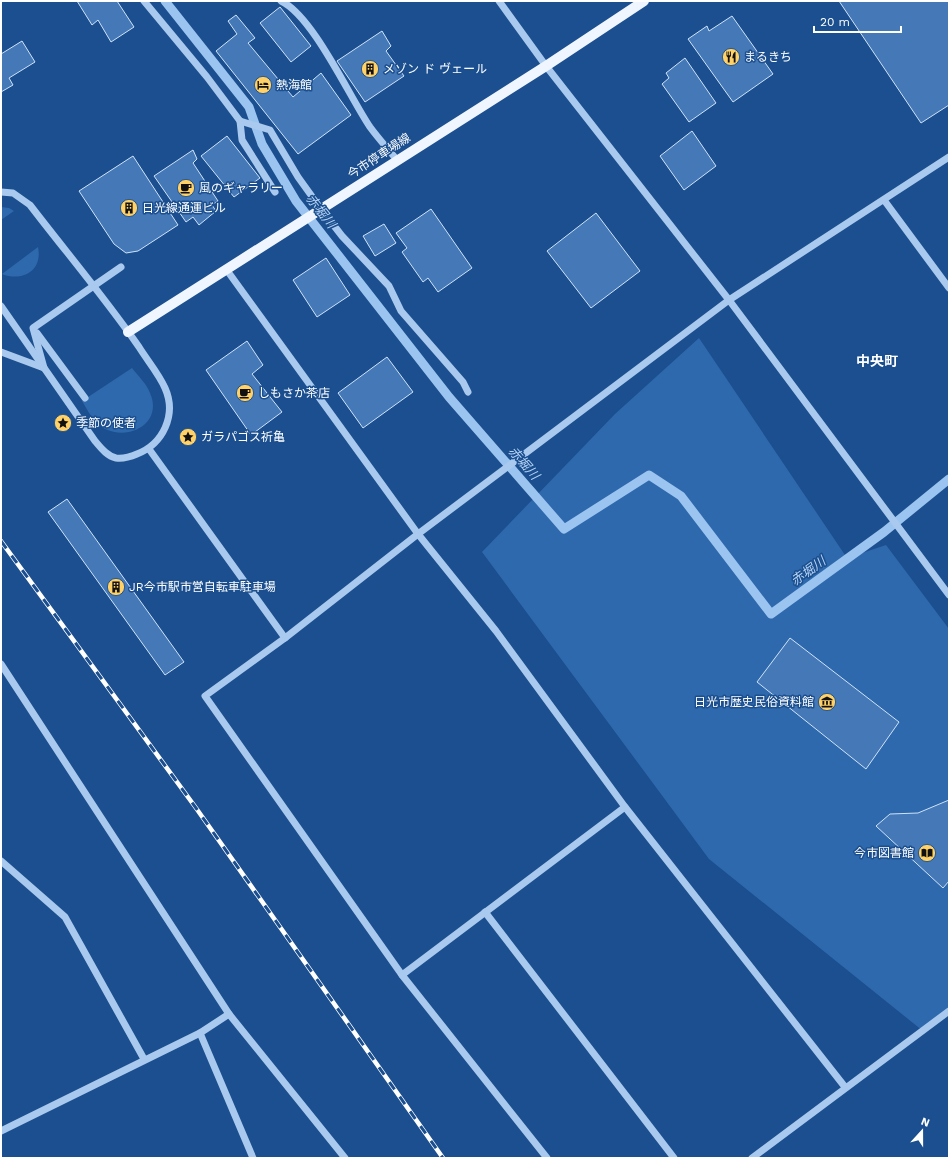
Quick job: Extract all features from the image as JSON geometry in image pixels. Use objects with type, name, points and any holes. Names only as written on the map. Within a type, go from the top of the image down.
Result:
[{"type":"main road","name":"今市停車場線","points":[[128,332],[546,66],[644,1]]},
{"type":"street","points":[[144,1],[207,77],[241,121],[242,140],[275,192]]},
{"type":"street","points":[[281,1],[293,10],[325,51],[370,127],[397,160]]},
{"type":"street","points":[[499,1],[546,66],[729,300],[949,596]]},
{"type":"street","points":[[241,121],[270,130],[320,210],[389,286],[401,311],[463,382],[468,392]]},
{"type":"street","points":[[547,1158],[402,975],[205,696],[285,638],[418,534],[729,300],[949,157]]},
{"type":"street","points":[[1,192],[13,193],[30,205],[128,332],[165,387],[171,403],[170,415],[162,435],[148,449],[127,458],[115,458],[106,453],[95,441],[1,306]]},
{"type":"street","points":[[884,200],[949,288]]},
{"type":"street","points":[[33,328],[121,267]]},
{"type":"street","points":[[226,269],[418,534],[496,631],[625,807],[845,1087]]},
{"type":"street","points":[[33,328],[44,368]]},
{"type":"street","points":[[33,328],[85,398]]},
{"type":"street","points":[[1,352],[44,368]]},
{"type":"street","points":[[148,449],[285,638]]},
{"type":"street","points":[[1,664],[229,1014],[345,1158]]},
{"type":"street","points":[[402,975],[625,807]]},
{"type":"street","points":[[1,860],[66,917],[144,1060]]},
{"type":"street","points":[[485,912],[674,1158]]},
{"type":"street","points":[[752,1158],[845,1087],[949,1011]]},
{"type":"street","points":[[1,1131],[200,1033],[229,1014]]},
{"type":"street","points":[[200,1033],[253,1158]]},
{"type":"shaded area","points":[[1,207],[9,208],[14,211],[1,220]]},
{"type":"shaded area","points":[[38,247],[39,255],[37,262],[34,268],[29,272],[17,277],[2,274]]},
{"type":"shaded area","points":[[699,338],[847,558],[886,545],[949,629],[949,1007],[923,1031],[709,859],[482,552],[615,414]]},
{"type":"shaded area","points":[[132,368],[149,390],[153,403],[152,413],[142,426],[134,431],[125,433],[105,429],[94,420],[82,401]]},
{"type":"building","points":[[77,1],[117,1],[134,27],[111,42],[98,20],[92,25]]},
{"type":"building","points":[[839,1],[949,1],[949,105],[921,123]]},
{"type":"building","points":[[280,7],[311,46],[291,62],[260,23]]},
{"type":"building","name":"熱海館","points":[[236,15],[255,38],[248,43],[293,97],[321,73],[351,115],[298,154],[216,51],[237,34],[228,21]]},
{"type":"building","name":"まるきち","points":[[732,16],[773,74],[733,102],[688,39],[707,26],[709,31]]},
{"type":"building","name":"メゾン ド ヴェール","points":[[382,31],[391,46],[386,51],[404,76],[365,102],[337,61]]},
{"type":"building","points":[[22,41],[35,62],[9,78],[13,85],[1,92],[1,54]]},
{"type":"building","points":[[685,58],[716,103],[689,122],[662,84],[669,78],[666,73]]},
{"type":"building","points":[[692,131],[716,166],[684,190],[660,156]]},
{"type":"building","points":[[227,136],[260,178],[234,197],[201,156]]},
{"type":"building","name":"風のギャラリー","points":[[193,150],[197,159],[193,163],[218,201],[212,205],[216,211],[199,225],[193,217],[186,222],[154,176]]},
{"type":"building","name":"日光線通運ビル","points":[[133,156],[178,225],[138,251],[126,253],[114,244],[79,191]]},
{"type":"building","points":[[431,209],[472,268],[438,292],[428,278],[423,282],[402,252],[407,248],[396,233]]},
{"type":"building","points":[[596,213],[640,271],[591,308],[547,251]]},
{"type":"building","points":[[384,224],[396,243],[375,256],[363,236]]},
{"type":"building","points":[[326,258],[350,295],[317,317],[293,280]]},
{"type":"building","name":"しもさか茶店","points":[[247,341],[263,365],[252,374],[282,412],[251,435],[206,370]]},
{"type":"building","points":[[387,357],[413,392],[363,428],[338,393]]},
{"type":"building","name":"JR今市駅市営自転車駐車場","points":[[67,499],[184,662],[165,675],[48,512]]},
{"type":"building","name":"日光市歴史民俗資料館","points":[[790,638],[899,722],[866,769],[757,682]]},
{"type":"building","name":"今市図書館","points":[[949,800],[949,881],[943,888],[876,826],[890,814],[918,813]]},
{"type":"waterway","name":"赤堀川","points":[[165,1],[249,107],[262,144],[296,201],[449,397],[564,529],[649,475],[681,496],[771,614],[884,532],[949,479]]},
{"type":"railway","points":[[1,541],[196,808],[443,1158]]},
{"type":"place","name":"まるきち","points":[[731,57]]},
{"type":"place","name":"メゾン ド ヴェール","points":[[370,69]]},
{"type":"place","name":"熱海館","points":[[263,85]]},
{"type":"place","name":"風のギャラリー","points":[[186,188]]},
{"type":"place","name":"日光線通運ビル","points":[[129,208]]},
{"type":"place","name":"しもさか茶店","points":[[245,393]]},
{"type":"place","name":"季節の使者","points":[[63,423]]},
{"type":"place","name":"ガラパゴス祈亀","points":[[188,437]]},
{"type":"place","name":"JR今市駅市営自転車駐車場","points":[[116,587]]},
{"type":"place","name":"日光市歴史民俗資料館","points":[[827,702]]},
{"type":"place","name":"今市図書館","points":[[927,853]]},
{"type":"district","name":"中央町","points":[[877,361]]}]
